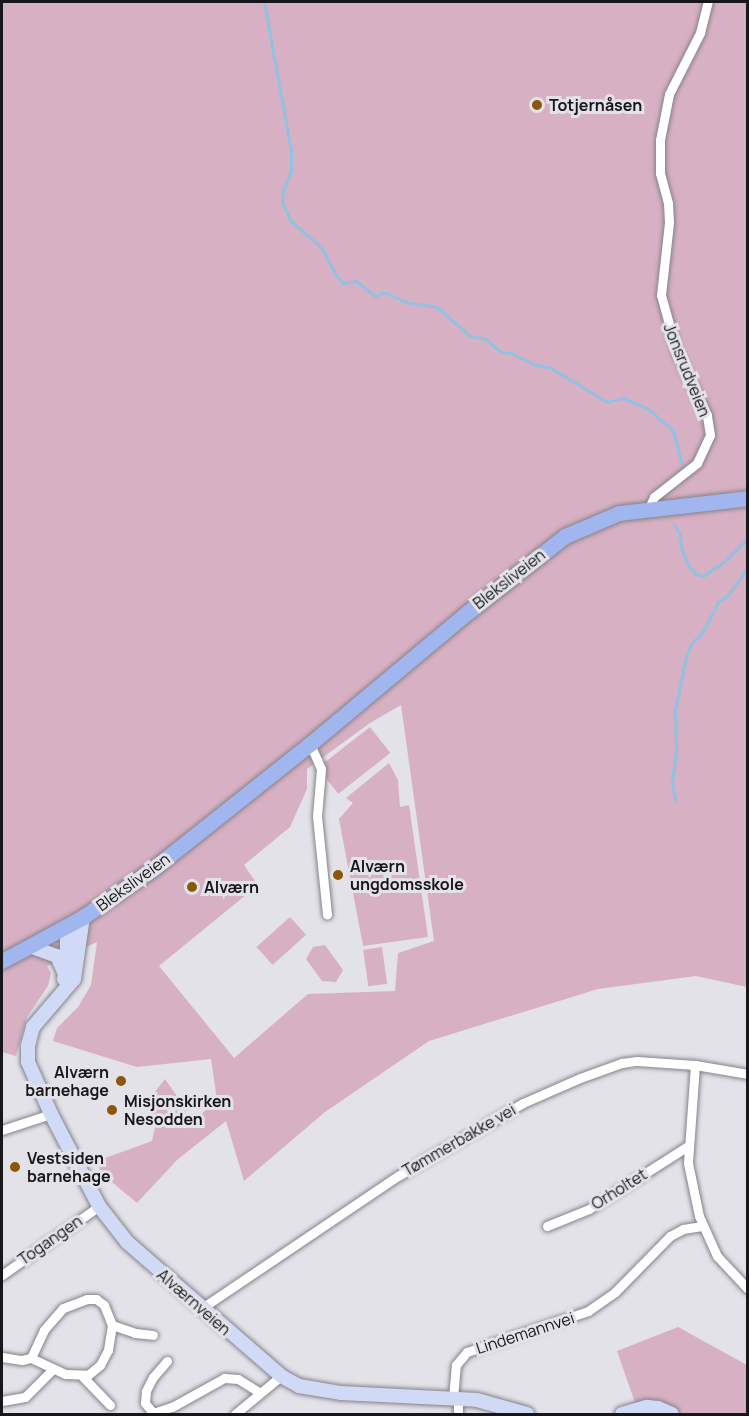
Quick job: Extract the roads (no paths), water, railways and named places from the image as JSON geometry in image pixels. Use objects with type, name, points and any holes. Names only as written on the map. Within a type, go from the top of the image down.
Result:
[{"type":"main road","name":"Bleksliveien","points":[[2,961],[32,947],[84,917],[154,868],[310,744],[556,542],[603,518],[649,507],[747,498]]},
{"type":"main road","name":"Alværnveien","points":[[84,917],[74,979],[33,1027],[28,1046],[31,1072],[99,1206],[127,1242],[281,1376],[299,1386],[327,1392],[455,1398],[493,1403],[527,1414]]},
{"type":"main road","name":"Alværnveien","points":[[55,1000],[65,977],[67,927]]},
{"type":"main road","points":[[32,947],[57,956],[65,977]]},
{"type":"main road","points":[[622,1414],[647,1407],[658,1408],[672,1414]]},
{"type":"street","name":"Jonsrudveien","points":[[649,507],[654,497],[698,463],[710,435],[707,415],[677,353],[661,295],[669,222],[668,203],[660,173],[660,140],[669,94],[700,33],[708,2]]},
{"type":"street","points":[[310,744],[321,769],[317,816],[327,914]]},
{"type":"street","name":"Tømmerbakke vei","points":[[202,1308],[398,1176],[523,1103],[622,1063],[665,1061],[747,1074]]},
{"type":"street","points":[[695,1065],[688,1163],[702,1226],[717,1256],[747,1289]]},
{"type":"street","points":[[2,1118],[5,1128],[51,1114]]},
{"type":"street","name":"Orholtet","points":[[547,1226],[589,1209],[688,1146]]},
{"type":"street","name":"Togangen","points":[[2,1275],[99,1206]]},
{"type":"street","name":"Lindemannvei","points":[[459,1414],[455,1398],[456,1365],[467,1352],[574,1318],[588,1311],[615,1292],[670,1236],[683,1229],[702,1226]]},
{"type":"street","points":[[31,1358],[49,1323],[63,1308],[87,1299],[101,1302],[112,1325],[105,1358],[97,1369],[83,1377]]},
{"type":"street","points":[[112,1325],[135,1333],[153,1335]]},
{"type":"street","points":[[2,1357],[22,1360],[31,1358],[52,1370],[83,1377],[110,1405]]},
{"type":"street","points":[[168,1361],[150,1382],[145,1397],[147,1407],[153,1413],[160,1413],[224,1378],[238,1379],[259,1392]]},
{"type":"street","points":[[2,1401],[25,1397],[52,1370]]},
{"type":"street","points":[[235,1414],[281,1376]]},
{"type":"street","points":[[138,1414],[147,1407]]},
{"type":"waterway","points":[[264,2],[291,150],[291,171],[283,191],[282,202],[291,221],[322,248],[335,274],[343,283],[356,281],[375,296],[384,292],[405,302],[437,307],[470,336],[486,339],[501,352],[511,353],[536,365],[551,368],[607,402],[623,398],[647,408],[673,431],[683,468]]},
{"type":"waterway","points":[[674,524],[680,535],[682,551],[689,566],[696,574],[703,576],[724,562],[748,538]]},
{"type":"waterway","points":[[675,800],[672,783],[676,750],[675,710],[686,657],[691,644],[704,630],[718,602],[729,594],[748,567]]},
{"type":"place","name":"Totjernåsen","points":[[537,105]]},
{"type":"place","name":"Alværn ungdomsskole","points":[[338,875]]},
{"type":"place","name":"Alværn","points":[[192,887]]},
{"type":"place","name":"Alværn barnehage","points":[[121,1081]]},
{"type":"place","name":"Misjonskirken Nesodden","points":[[112,1110]]},
{"type":"place","name":"Vestsiden barnehage","points":[[15,1167]]}]
